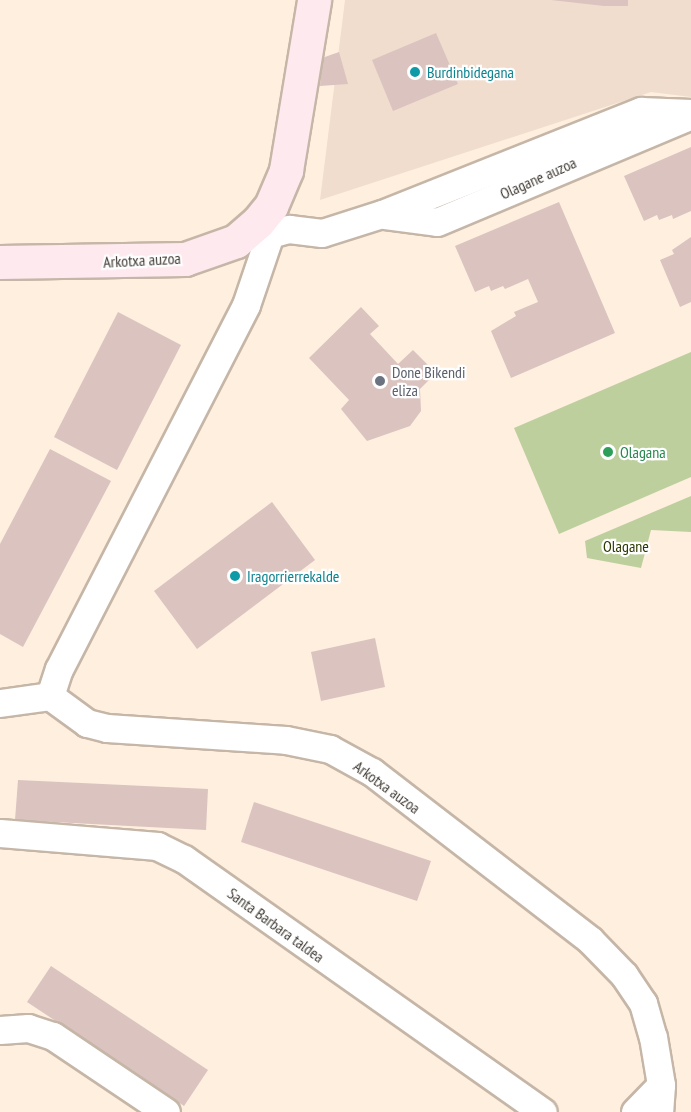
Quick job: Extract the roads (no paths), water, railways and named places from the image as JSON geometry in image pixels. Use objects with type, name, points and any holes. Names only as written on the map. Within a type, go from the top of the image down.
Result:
[{"type":"street","name":"Arkotxa auzoa","points":[[0,262],[185,259],[236,241],[264,228],[286,170],[314,0]]},
{"type":"street","points":[[0,703],[50,696],[65,658],[246,305],[264,228],[322,233],[382,214],[641,111],[691,114]]},
{"type":"street","name":"Arkotxa auzoa","points":[[50,696],[87,723],[106,728],[286,740],[330,749],[372,772],[590,940],[624,975],[644,1003],[661,1085]]},
{"type":"street","name":"Santa Barbara taldea","points":[[0,833],[157,846],[184,859],[532,1105]]},
{"type":"street","points":[[0,1030],[27,1028],[53,1035],[166,1112]]},
{"type":"street","points":[[635,1112],[661,1085]]},
{"type":"street","points":[[659,1112],[661,1085]]},
{"type":"place","name":"Burdinbidegana","points":[[415,72]]},
{"type":"place","name":"Done Bikendi eliza","points":[[380,381]]},
{"type":"place","name":"Olagana","points":[[608,452]]},
{"type":"place","name":"Iragorrierrekalde","points":[[235,576]]},
{"type":"park label","name":"Olagane","points":[[626,546]]}]
